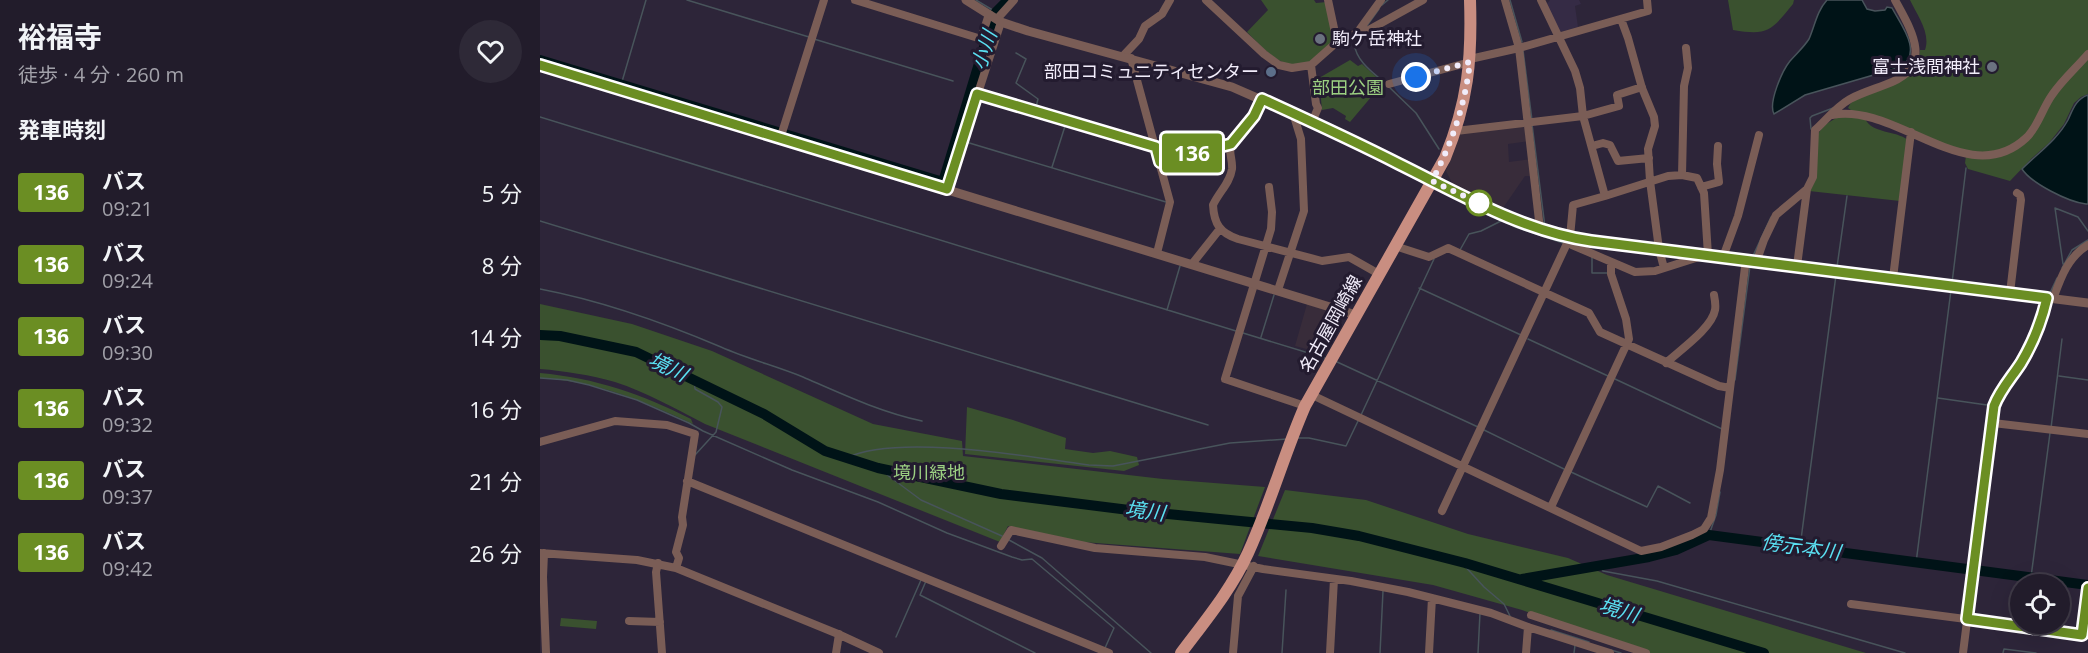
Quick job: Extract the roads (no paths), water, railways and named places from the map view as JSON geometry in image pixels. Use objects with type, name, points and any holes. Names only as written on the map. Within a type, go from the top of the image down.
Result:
[{"type":"main road","name":"名古屋岡崎線","points":[[1181,653],[1248,561],[1275,483],[1309,401],[1432,181],[1456,131],[1467,86],[1470,60],[1470,0]]},
{"type":"street","points":[[780,139],[824,0]]},
{"type":"street","points":[[855,0],[978,38],[982,36],[994,18],[1014,0]]},
{"type":"street","points":[[884,9],[887,0]]},
{"type":"street","points":[[966,0],[994,18],[1232,87],[1293,113],[1432,181],[1540,229],[1570,238],[2088,303]]},
{"type":"street","points":[[1127,57],[1143,34],[1145,26],[1162,14],[1170,0]]},
{"type":"street","points":[[1206,0],[1264,54],[1279,64],[1292,68],[1311,66],[1337,42],[1365,32],[1423,0]]},
{"type":"street","points":[[1328,0],[1337,42]]},
{"type":"street","points":[[1357,33],[1381,0]]},
{"type":"street","points":[[1505,0],[1519,48],[1540,229]]},
{"type":"street","points":[[1541,0],[1575,71],[1580,88],[1583,116],[1605,196]]},
{"type":"street","points":[[1389,84],[1648,11],[1647,0]]},
{"type":"street","points":[[1757,260],[1776,215],[1806,189],[1813,177],[1815,130],[1846,102],[1896,81],[1913,65],[1916,49],[1914,39],[1895,0]]},
{"type":"street","points":[[947,189],[977,94],[994,18]]},
{"type":"street","points":[[1621,19],[1654,117],[1655,126],[1648,148],[1650,182],[1659,249],[1664,268]]},
{"type":"street","points":[[1682,175],[1684,86],[1688,68],[1686,48]]},
{"type":"street","points":[[1832,115],[1841,113],[1871,118],[1979,157],[2000,153],[2018,144],[2031,133],[2057,88],[2088,54]]},
{"type":"street","points":[[1127,57],[1156,147],[1170,202],[1157,253]]},
{"type":"street","points":[[540,65],[1356,315]]},
{"type":"street","points":[[1311,66],[1318,108],[1312,122]]},
{"type":"street","points":[[1456,131],[1583,116],[1619,106],[1617,95],[1642,87]]},
{"type":"street","points":[[977,94],[1156,147]]},
{"type":"street","points":[[1262,99],[1254,116],[1229,149],[1232,166],[1230,178],[1213,205],[1215,223],[1219,230],[1228,236],[1322,261],[1349,257],[1379,274]]},
{"type":"street","points":[[1278,290],[1304,211],[1300,138],[1293,113]]},
{"type":"street","points":[[1893,278],[1911,132]]},
{"type":"street","points":[[1724,256],[1738,216],[1759,135]]},
{"type":"street","points":[[1592,146],[1603,143],[1610,145],[1618,161],[1649,158]]},
{"type":"street","points":[[1160,162],[1231,144]]},
{"type":"street","points":[[1701,187],[1719,182],[1718,146]]},
{"type":"street","points":[[1442,510],[1570,238],[1573,205],[1668,176],[1682,175],[1696,178],[1704,193],[1707,215],[1705,254]]},
{"type":"street","points":[[1269,187],[1272,219],[1266,247],[1225,379],[1309,401],[1462,466],[1641,551],[1661,547],[1704,529],[1708,525],[1713,510],[1746,259]]},
{"type":"street","points":[[1797,266],[1806,189]]},
{"type":"street","points":[[2010,293],[2021,200],[2017,193]]},
{"type":"street","points":[[1192,264],[1219,230]]},
{"type":"street","points":[[1570,238],[1572,245],[1635,272],[1664,268],[1705,254]]},
{"type":"street","points":[[1963,653],[1994,406],[1997,397],[2022,362],[2050,298],[2068,264],[2078,251],[2088,245]]},
{"type":"street","points":[[1395,246],[1429,256],[1448,248],[1589,313],[1600,332],[1719,386],[1730,388]]},
{"type":"street","points":[[1551,507],[1629,339],[1626,319],[1613,285],[1611,263]]},
{"type":"street","points":[[1666,363],[1703,330],[1712,318],[1715,310],[1714,295]]},
{"type":"street","points":[[540,442],[615,421],[667,425],[695,434],[682,517],[683,525],[676,552],[679,558],[676,568]]},
{"type":"street","points":[[1993,423],[2088,434]]},
{"type":"street","points":[[687,481],[1109,653]]},
{"type":"street","points":[[1002,545],[1011,530],[1095,548],[1248,561],[1432,598],[1491,613],[1610,653]]},
{"type":"street","points":[[546,653],[542,553],[658,563],[676,568],[839,634],[879,653]]},
{"type":"street","points":[[1233,653],[1238,597],[1248,561]]},
{"type":"street","points":[[658,563],[656,573],[662,653]]},
{"type":"street","points":[[1330,653],[1334,579]]},
{"type":"street","points":[[1851,604],[2085,635],[2088,588]]},
{"type":"street","points":[[1429,653],[1432,598]]},
{"type":"street","points":[[1531,615],[1646,653]]},
{"type":"street","points":[[629,621],[660,622]]},
{"type":"street","points":[[1526,653],[1528,627]]},
{"type":"street","points":[[836,653],[839,634]]},
{"type":"waterway","points":[[621,85],[646,0]]},
{"type":"waterway","points":[[687,0],[809,37]]},
{"type":"waterway","points":[[976,0],[996,12]]},
{"type":"waterway","name":"小川","points":[[540,60],[943,182],[991,24],[996,12],[1008,0]]},
{"type":"waterway","points":[[1382,5],[1388,0]]},
{"type":"waterway","points":[[1510,0],[1522,42]]},
{"type":"waterway","points":[[1366,27],[1379,9]]},
{"type":"waterway","points":[[1360,36],[1354,43],[1358,55],[1365,66],[1385,83]]},
{"type":"waterway","points":[[814,39],[953,81]]},
{"type":"waterway","points":[[1523,50],[1532,120]]},
{"type":"waterway","points":[[1016,53],[1026,59],[1016,83],[1038,99],[1036,107]]},
{"type":"waterway","points":[[1388,86],[1416,113],[1439,149]]},
{"type":"waterway","points":[[1811,129],[1810,118],[1812,116],[1833,108]]},
{"type":"waterway","points":[[540,117],[1236,331]]},
{"type":"waterway","points":[[1052,167],[1066,123]]},
{"type":"waterway","points":[[1532,124],[1545,227]]},
{"type":"waterway","points":[[966,142],[1166,202]]},
{"type":"waterway","points":[[1952,283],[1966,168]]},
{"type":"waterway","points":[[1837,267],[1847,196]]},
{"type":"waterway","points":[[2063,264],[2055,208],[2078,217],[2088,231]]},
{"type":"waterway","points":[[1752,258],[1771,217]]},
{"type":"waterway","points":[[1460,250],[1469,234],[1503,220],[1515,227],[1563,243]]},
{"type":"waterway","points":[[540,221],[1208,425]]},
{"type":"waterway","points":[[2062,268],[2072,250],[2088,240]]},
{"type":"waterway","points":[[1592,257],[1592,273],[1607,273]]},
{"type":"waterway","points":[[1361,415],[1434,259]]},
{"type":"waterway","points":[[1167,310],[1180,266]]},
{"type":"waterway","points":[[1735,380],[1750,266]]},
{"type":"waterway","points":[[1800,547],[1836,275]]},
{"type":"waterway","points":[[2049,295],[2057,278]]},
{"type":"waterway","points":[[1419,288],[1521,335]]},
{"type":"waterway","points":[[540,289],[609,306],[654,321],[803,377],[876,408],[922,421]]},
{"type":"waterway","points":[[1916,563],[1951,290]]},
{"type":"waterway","points":[[1261,337],[1274,295]]},
{"type":"waterway","points":[[1243,333],[1325,358]]},
{"type":"waterway","name":"境川","points":[[540,335],[560,336],[636,352],[764,414],[825,451],[878,468],[1001,494],[1137,511],[1312,528],[1359,536],[1465,563],[1764,653]]},
{"type":"waterway","points":[[1528,339],[1608,376]]},
{"type":"waterway","points":[[2051,428],[2062,339]]},
{"type":"waterway","points":[[1335,361],[1478,427]]},
{"type":"waterway","points":[[2059,376],[2088,380]]},
{"type":"waterway","points":[[540,378],[567,380],[637,400],[792,470],[878,502],[947,533],[1012,557],[1022,560],[1032,559],[1114,628],[1105,648]]},
{"type":"waterway","points":[[1615,379],[1722,429]]},
{"type":"waterway","points":[[694,380],[695,389],[718,402],[722,407],[716,432],[695,455]]},
{"type":"waterway","points":[[1938,398],[1987,405],[1992,403]]},
{"type":"waterway","points":[[1298,438],[1309,438],[1346,446],[1359,419]]},
{"type":"waterway","points":[[1482,429],[1564,469]]},
{"type":"waterway","points":[[2031,574],[2050,433]]},
{"type":"waterway","points":[[846,458],[869,451],[898,447],[930,447],[1113,466],[1230,443],[1287,439]]},
{"type":"waterway","points":[[878,468],[921,500],[1002,536]]},
{"type":"waterway","points":[[1571,472],[1647,507],[1658,486],[1690,503]]},
{"type":"waterway","points":[[1709,535],[1716,515],[1720,492]]},
{"type":"waterway","name":"傍示本川","points":[[1522,579],[1649,557],[1676,550],[1709,535],[2088,585]]},
{"type":"waterway","points":[[1009,540],[1042,558],[1151,653]]},
{"type":"waterway","points":[[1461,562],[1484,587],[1504,604],[1510,616]]},
{"type":"waterway","points":[[1600,566],[1603,571],[1657,581],[1905,653]]},
{"type":"waterway","points":[[896,637],[921,580]]},
{"type":"waterway","points":[[926,581],[920,595],[1035,653]]},
{"type":"waterway","points":[[1282,653],[1286,590]]},
{"type":"waterway","points":[[1380,653],[1383,591]]},
{"type":"waterway","points":[[1478,653],[1480,613]]},
{"type":"waterway","points":[[1551,630],[1589,642]]},
{"type":"waterway","points":[[1574,653],[1575,645]]},
{"type":"waterway","points":[[2003,653],[2004,649],[2036,653]]},
{"type":"waterway","points":[[1611,650],[1621,653]]},
{"type":"place","name":"駒ケ岳神社","points":[[1320,39]]},
{"type":"place","name":"富士浅間神社","points":[[1992,67]]},
{"type":"place","name":"部田コミュニティセンター","points":[[1271,72]]},
{"type":"park label","name":"部田公園","points":[[1348,88]]},
{"type":"park label","name":"境川緑地","points":[[929,473]]}]
